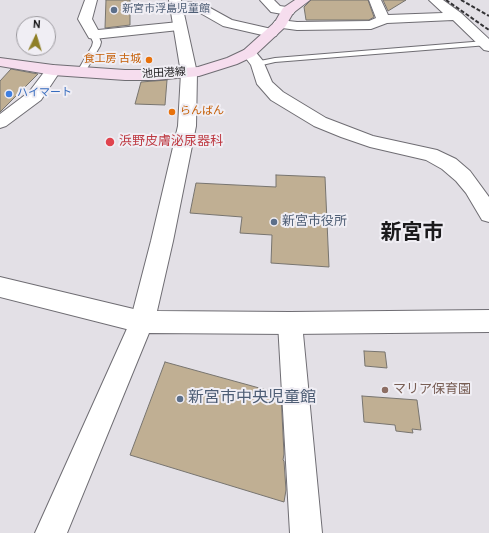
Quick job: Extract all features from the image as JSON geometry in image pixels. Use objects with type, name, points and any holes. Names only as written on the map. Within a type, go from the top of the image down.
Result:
[{"type":"main road","name":"池田港線","points":[[0,62],[53,70],[132,75],[189,73],[254,58],[288,11],[304,0]]},
{"type":"street","points":[[91,0],[85,19],[94,35],[180,26]]},
{"type":"street","points":[[266,0],[276,8],[288,11]]},
{"type":"street","points":[[375,0],[380,14],[385,18]]},
{"type":"street","points":[[435,0],[456,16],[487,45]]},
{"type":"street","points":[[50,533],[142,322],[162,241],[186,126],[189,73],[175,4],[198,7],[228,23],[276,29],[297,26],[371,25],[385,18],[456,16]]},
{"type":"street","points":[[254,58],[265,84],[277,96],[320,122],[370,141],[431,155],[449,164],[463,176],[473,188],[489,214]]},
{"type":"street","points":[[0,122],[35,96],[53,70]]},
{"type":"street","points":[[0,288],[142,322],[290,323],[489,321]]},
{"type":"street","points":[[290,323],[306,533]]},
{"type":"lane","points":[[81,72],[96,46],[97,42],[94,35]]},
{"type":"lane","points":[[254,58],[283,59],[487,45]]},
{"type":"building","points":[[106,0],[130,0],[130,25],[105,28]]},
{"type":"building","points":[[311,0],[368,0],[374,17],[369,20],[306,20],[304,7]]},
{"type":"building","points":[[383,0],[406,0],[388,11]]},
{"type":"building","name":"ハイマート","points":[[11,69],[38,74],[0,112],[0,81]]},
{"type":"building","points":[[167,80],[165,105],[135,104],[141,82]]},
{"type":"building","points":[[276,175],[325,177],[329,267],[271,263],[272,235],[240,233],[242,217],[190,213],[196,183],[276,187]]},
{"type":"building","points":[[364,351],[385,352],[387,368],[365,366]]},
{"type":"building","points":[[165,362],[281,394],[283,460],[286,490],[284,502],[130,455]]},
{"type":"building","points":[[362,396],[417,400],[421,430],[412,429],[413,433],[396,431],[395,425],[364,422]]},
{"type":"railway","points":[[446,0],[489,30]]},
{"type":"railway","points":[[461,0],[489,16]]},
{"type":"place","name":"新宮市浮島児童館","points":[[114,10]]},
{"type":"place","name":"食工房 古城","points":[[149,60]]},
{"type":"place","name":"ハイマート","points":[[9,94]]},
{"type":"place","name":"らんばん","points":[[172,112]]},
{"type":"place","name":"浜野皮膚泌尿器科","points":[[110,142]]},
{"type":"place","name":"新宮市役所","points":[[274,222]]},
{"type":"place","name":"マリア保育園","points":[[385,390]]},
{"type":"place","name":"新宮市中央児童館","points":[[180,399]]},
{"type":"district","name":"新宮市","points":[[412,235]]}]
